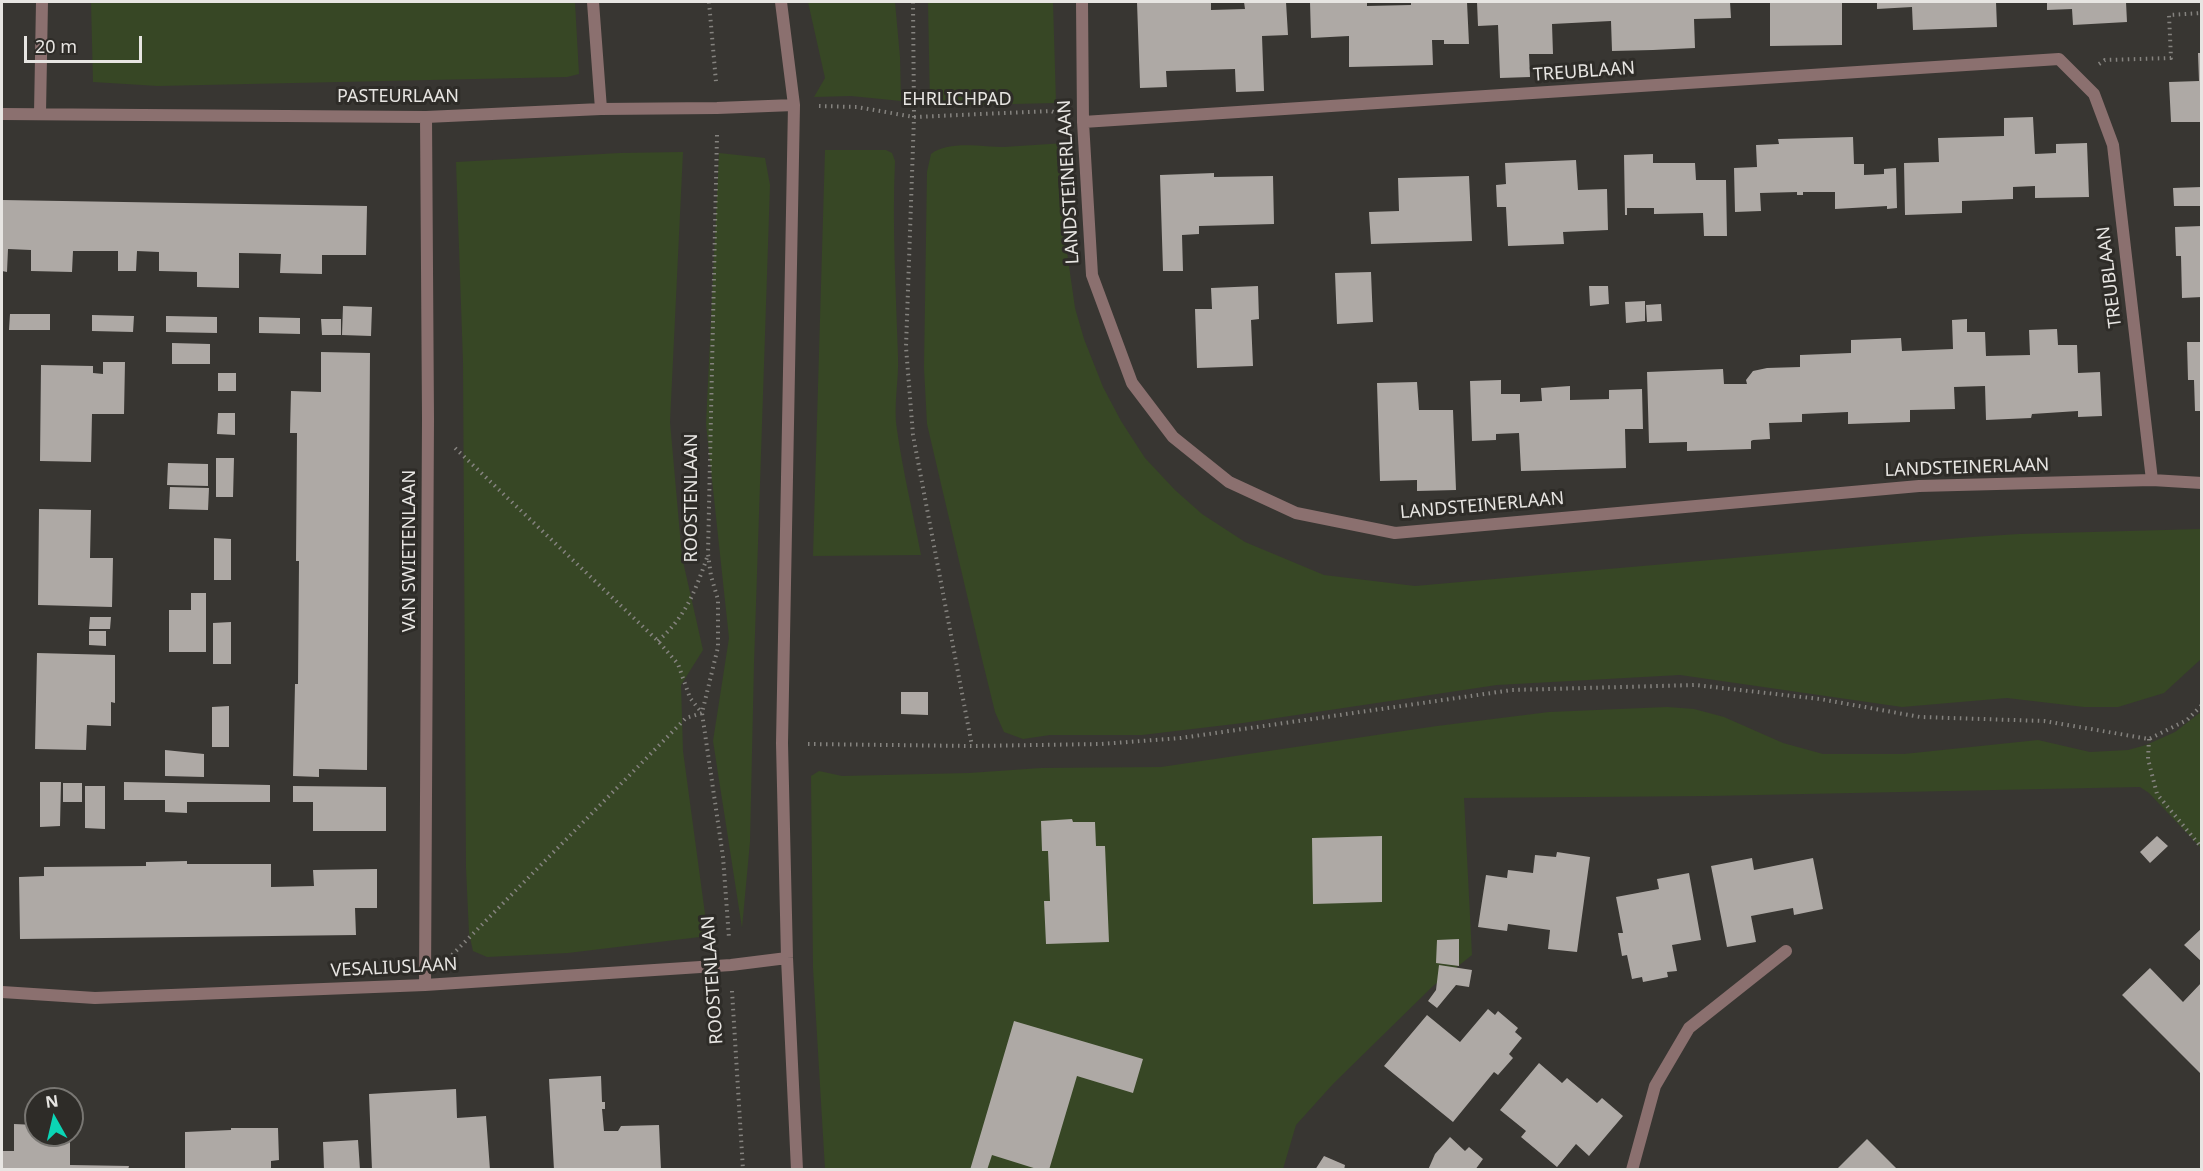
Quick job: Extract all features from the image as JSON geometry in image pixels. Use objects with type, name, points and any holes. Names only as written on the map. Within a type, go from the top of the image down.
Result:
[{"type":"street","points":[[40,113],[42,2]]},
{"type":"street","points":[[592,2],[601,109]]},
{"type":"street","points":[[781,2],[794,105],[782,743],[787,958],[797,1170]]},
{"type":"street","name":"LANDSTEINERLAAN","points":[[1082,2],[1083,122],[1092,275],[1132,383],[1173,437],[1229,482],[1296,513],[1395,533],[1919,486],[2152,480],[2202,483]]},
{"type":"street","name":"TREUBLAAN","points":[[1083,122],[2060,59],[2094,94],[2113,144],[2152,480]]},
{"type":"street","name":"PASTEURLAAN","points":[[2,114],[426,117],[601,109],[794,105]]},
{"type":"street","name":"VAN SWIETENLAAN","points":[[426,117],[428,419],[426,985]]},
{"type":"street","points":[[1632,1170],[1655,1086],[1689,1028],[1786,951]]},
{"type":"street","name":"VESALIUSLAAN","points":[[2,992],[95,998],[426,985],[731,965],[787,958]]},
{"type":"path","name":"ROOSTENLAAN","points":[[709,2],[712,11],[717,108],[708,554],[718,600],[718,647],[702,713],[723,857],[743,1170]]},
{"type":"path","points":[[913,2],[914,117],[906,347],[912,435],[972,746]]},
{"type":"path","points":[[2079,79],[2105,60],[2171,58],[2169,15],[2202,13]]},
{"type":"path","name":"EHRLICHPAD","points":[[794,105],[857,107],[914,117],[1051,111],[1083,122]]},
{"type":"path","points":[[426,985],[460,946],[686,718],[702,713],[690,698],[678,664],[658,641],[469,463],[428,419]]},
{"type":"path","points":[[658,641],[685,611],[694,594],[708,554]]},
{"type":"path","points":[[782,743],[972,746],[1101,744],[1181,738],[1512,690],[1695,686],[1820,699],[1920,717],[2044,721],[2149,739],[2187,720],[2202,705]]},
{"type":"path","points":[[2149,739],[2148,759],[2157,794],[2202,848]]},
{"type":"green space","points":[[91,2],[575,2],[579,74],[567,77],[158,86],[93,82]]},
{"type":"green space","points":[[808,2],[895,2],[901,101],[851,96],[814,97],[825,78]]},
{"type":"green space","points":[[928,2],[1053,2],[1056,103],[930,106]]},
{"type":"green space","points":[[1065,143],[1066,245],[1075,308],[1084,339],[1103,387],[1121,421],[1145,458],[1175,490],[1202,514],[1245,542],[1324,575],[1415,586],[1972,537],[2201,529],[2201,659],[2164,693],[2118,707],[2084,707],[2007,698],[1902,707],[1680,675],[1497,685],[1243,723],[1142,735],[1050,735],[1023,739],[1004,732],[995,712],[927,424],[924,368],[927,172],[931,154],[947,147],[966,145],[1004,147]]},
{"type":"green space","points":[[825,150],[886,150],[892,153],[895,161],[894,234],[898,366],[896,421],[921,555],[813,556]]},
{"type":"green space","points":[[683,152],[670,422],[682,557],[703,650],[681,685],[683,751],[708,936],[568,953],[487,957],[473,951],[469,933],[466,868],[463,362],[456,162]]},
{"type":"green space","points":[[719,153],[765,158],[770,185],[750,842],[742,928],[713,741],[729,638],[706,424]]},
{"type":"green space","points":[[1667,707],[1694,709],[1724,717],[1783,743],[1823,754],[1904,754],[2038,740],[2090,752],[2128,750],[2175,732],[2201,712],[2201,848],[2149,793],[2140,787],[1709,796],[1464,798],[1472,955],[1433,986],[1333,1084],[1296,1125],[1283,1169],[825,1169],[813,968],[811,776],[819,771],[842,776],[969,773],[1041,768],[1161,767],[1437,726],[1549,712]]},
{"type":"building","points":[[1137,2],[1211,2],[1211,10],[1245,9],[1244,2],[1286,2],[1288,35],[1262,36],[1264,91],[1236,92],[1235,69],[1166,71],[1167,87],[1140,88]]},
{"type":"building","points":[[1310,2],[1367,2],[1367,6],[1411,5],[1411,2],[1467,2],[1469,44],[1444,44],[1444,40],[1432,40],[1433,65],[1349,67],[1349,36],[1311,38]]},
{"type":"building","points":[[1477,2],[1730,2],[1731,18],[1694,19],[1695,48],[1653,50],[1612,51],[1611,21],[1552,24],[1553,54],[1529,54],[1530,77],[1500,78],[1498,25],[1478,26]]},
{"type":"building","points":[[1770,2],[1842,2],[1842,45],[1770,46]]},
{"type":"building","points":[[1877,2],[1996,2],[1997,27],[1913,30],[1912,7],[1877,9]]},
{"type":"building","points":[[2047,2],[2126,2],[2127,22],[2073,25],[2072,9],[2047,10]]},
{"type":"building","points":[[2198,53],[2202,53],[2202,122],[2171,122],[2169,82],[2199,81]]},
{"type":"building","points":[[2033,117],[2035,154],[2056,153],[2056,144],[2087,143],[2089,197],[2035,198],[2035,186],[2013,187],[2013,199],[1962,201],[1962,213],[1905,215],[1904,163],[1939,162],[1938,138],[2004,136],[2004,118]]},
{"type":"building","points":[[1853,137],[1854,164],[1864,164],[1864,175],[1884,174],[1884,169],[1896,168],[1897,208],[1887,209],[1887,206],[1835,209],[1835,192],[1803,192],[1803,195],[1797,195],[1797,192],[1760,193],[1761,211],[1735,212],[1734,168],[1757,167],[1756,145],[1779,144],[1778,139]]},
{"type":"building","points":[[1653,154],[1653,163],[1695,163],[1696,180],[1726,180],[1727,236],[1704,236],[1703,213],[1654,214],[1654,208],[1627,208],[1627,215],[1625,215],[1624,155]]},
{"type":"building","points":[[1576,160],[1578,190],[1607,189],[1608,230],[1563,232],[1564,244],[1508,246],[1506,207],[1497,207],[1496,185],[1506,184],[1505,163]]},
{"type":"building","points":[[1214,173],[1214,177],[1273,176],[1274,224],[1199,226],[1199,234],[1182,235],[1183,271],[1163,271],[1160,175]]},
{"type":"building","points":[[1469,176],[1472,241],[1371,244],[1369,212],[1399,211],[1398,178]]},
{"type":"building","points":[[2202,187],[2202,206],[2174,206],[2173,188]]},
{"type":"building","points":[[2,200],[367,206],[366,255],[322,255],[322,274],[280,273],[281,254],[239,253],[239,288],[197,287],[197,272],[159,271],[159,252],[137,251],[136,271],[118,271],[118,251],[73,251],[72,272],[31,271],[31,250],[8,249],[7,272],[2,271]]},
{"type":"building","points":[[2202,226],[2202,297],[2182,298],[2181,256],[2176,256],[2175,227]]},
{"type":"building","points":[[1371,272],[1373,322],[1337,324],[1335,273]]},
{"type":"building","points":[[1258,286],[1259,319],[1251,320],[1253,366],[1197,368],[1195,309],[1212,309],[1211,288]]},
{"type":"building","points":[[1589,286],[1608,286],[1609,304],[1590,306]]},
{"type":"building","points":[[1645,301],[1645,321],[1626,323],[1625,302]]},
{"type":"building","points":[[1661,304],[1662,321],[1647,322],[1646,305]]},
{"type":"building","points":[[343,306],[372,307],[371,336],[342,335]]},
{"type":"building","points":[[10,314],[50,314],[50,330],[9,330]]},
{"type":"building","points":[[92,315],[134,316],[133,332],[92,331]]},
{"type":"building","points":[[166,316],[217,317],[217,333],[166,332]]},
{"type":"building","points":[[259,317],[300,318],[300,334],[259,333]]},
{"type":"building","points":[[321,319],[341,319],[341,335],[322,335]]},
{"type":"building","points":[[1967,319],[1967,332],[1985,332],[1986,356],[2030,355],[2029,330],[2057,329],[2058,345],[2077,345],[2078,373],[2100,372],[2102,416],[2078,417],[2078,411],[2032,414],[2031,418],[1986,420],[1985,386],[1954,387],[1955,409],[1910,410],[1910,422],[1848,424],[1848,412],[1802,414],[1802,422],[1769,423],[1770,439],[1751,441],[1751,449],[1687,451],[1687,442],[1649,443],[1647,372],[1723,369],[1724,384],[1747,384],[1746,380],[1753,371],[1767,368],[1800,367],[1800,355],[1851,353],[1851,340],[1901,338],[1902,351],[1953,349],[1952,320]]},
{"type":"building","points":[[2187,342],[2202,342],[2202,411],[2195,411],[2194,380],[2188,380]]},
{"type":"building","points":[[172,343],[210,344],[210,364],[172,364]]},
{"type":"building","points":[[321,352],[370,353],[367,770],[319,769],[319,777],[293,776],[295,684],[298,684],[299,561],[296,561],[297,433],[290,433],[291,391],[321,392]]},
{"type":"building","points":[[103,362],[125,362],[124,414],[92,414],[91,462],[40,461],[41,365],[93,366],[93,373],[103,374]]},
{"type":"building","points":[[218,373],[236,373],[236,391],[218,391]]},
{"type":"building","points":[[1501,380],[1501,394],[1520,394],[1520,402],[1542,401],[1541,388],[1570,386],[1570,400],[1609,399],[1609,390],[1642,389],[1643,429],[1625,429],[1626,468],[1521,471],[1519,433],[1496,434],[1496,440],[1472,441],[1470,381]]},
{"type":"building","points":[[1417,382],[1419,410],[1453,410],[1456,490],[1417,491],[1417,480],[1380,481],[1377,383]]},
{"type":"building","points":[[218,413],[235,413],[235,435],[217,434]]},
{"type":"building","points":[[216,458],[234,458],[233,497],[216,497]]},
{"type":"building","points":[[168,463],[208,464],[208,486],[167,485]]},
{"type":"building","points":[[170,487],[209,488],[208,510],[169,509]]},
{"type":"building","points":[[39,509],[91,510],[90,558],[113,558],[112,607],[38,605]]},
{"type":"building","points":[[214,538],[231,539],[231,580],[214,580]]},
{"type":"building","points":[[191,593],[206,593],[206,652],[169,652],[169,610],[191,610]]},
{"type":"building","points":[[90,617],[111,617],[110,629],[89,629]]},
{"type":"building","points":[[231,622],[231,664],[213,664],[213,623]]},
{"type":"building","points":[[89,631],[106,631],[106,646],[89,645]]},
{"type":"building","points":[[37,653],[115,655],[115,703],[111,702],[111,726],[87,725],[86,750],[35,749]]},
{"type":"building","points":[[901,692],[928,692],[928,715],[901,714]]},
{"type":"building","points":[[229,706],[229,747],[212,747],[212,707]]},
{"type":"building","points":[[165,750],[204,754],[204,777],[165,776]]},
{"type":"building","points":[[40,782],[61,782],[60,826],[40,827]]},
{"type":"building","points":[[124,782],[270,785],[270,802],[187,802],[187,813],[165,812],[165,800],[124,800]]},
{"type":"building","points":[[63,783],[82,783],[82,802],[63,802]]},
{"type":"building","points":[[85,786],[105,786],[105,829],[85,828]]},
{"type":"building","points":[[293,786],[386,787],[386,831],[313,831],[313,802],[293,802]]},
{"type":"building","points":[[1072,819],[1073,822],[1095,822],[1096,846],[1105,846],[1109,942],[1046,944],[1044,901],[1050,901],[1048,851],[1042,851],[1041,821]]},
{"type":"building","points":[[1382,836],[1382,902],[1313,904],[1312,838]]},
{"type":"building","points":[[2157,836],[2168,846],[2150,863],[2140,852]]},
{"type":"building","points":[[1557,852],[1590,857],[1577,952],[1548,949],[1550,930],[1508,924],[1507,931],[1478,927],[1486,875],[1507,878],[1508,870],[1533,873],[1535,855],[1556,857]]},
{"type":"building","points":[[1752,858],[1754,870],[1813,858],[1823,909],[1794,915],[1793,908],[1751,916],[1756,942],[1727,947],[1711,866]]},
{"type":"building","points":[[187,861],[187,864],[271,864],[271,887],[314,886],[313,870],[377,869],[377,908],[355,908],[356,935],[20,939],[19,877],[44,876],[44,867],[146,866],[146,862]]},
{"type":"building","points":[[1689,873],[1701,940],[1672,945],[1677,971],[1667,972],[1668,977],[1643,982],[1642,977],[1632,979],[1627,955],[1622,956],[1618,933],[1623,933],[1616,897],[1659,889],[1657,879]]},
{"type":"building","points":[[2202,928],[2202,962],[2184,945]]},
{"type":"building","points":[[1459,939],[1459,966],[1436,963],[1437,940]]},
{"type":"building","points":[[1439,965],[1472,970],[1469,987],[1456,985],[1437,1008],[1428,1001],[1436,990]]},
{"type":"building","points":[[2150,968],[2183,1002],[2202,982],[2202,1075],[2122,995]]},
{"type":"building","points":[[1488,1009],[1495,1015],[1498,1011],[1518,1028],[1515,1032],[1522,1038],[1509,1054],[1513,1058],[1498,1075],[1494,1072],[1453,1122],[1384,1066],[1427,1015],[1460,1042]]},
{"type":"building","points":[[1014,1021],[1143,1059],[1133,1093],[1077,1076],[1049,1170],[1040,1170],[992,1155],[987,1170],[970,1170]]},
{"type":"building","points":[[1539,1063],[1562,1083],[1567,1078],[1597,1103],[1602,1098],[1623,1116],[1589,1156],[1576,1144],[1557,1167],[1521,1137],[1526,1131],[1500,1110]]},
{"type":"building","points":[[601,1076],[602,1102],[605,1102],[605,1109],[602,1109],[604,1131],[618,1131],[621,1126],[659,1125],[661,1170],[554,1170],[549,1079]]},
{"type":"building","points":[[456,1089],[457,1118],[486,1116],[490,1170],[372,1170],[369,1094]]},
{"type":"building","points":[[14,1124],[24,1124],[24,1147],[70,1147],[70,1165],[129,1166],[128,1170],[2,1170],[2,1151],[14,1151]]},
{"type":"building","points":[[231,1128],[278,1128],[279,1160],[271,1161],[271,1170],[185,1170],[185,1132],[231,1130]]},
{"type":"building","points":[[1450,1137],[1465,1151],[1469,1147],[1483,1159],[1475,1170],[1428,1170],[1435,1154]]},
{"type":"building","points":[[1867,1139],[1898,1170],[1836,1170]]},
{"type":"building","points":[[358,1140],[360,1170],[324,1170],[323,1142]]},
{"type":"building","points":[[1324,1156],[1345,1165],[1344,1170],[1315,1170]]}]
